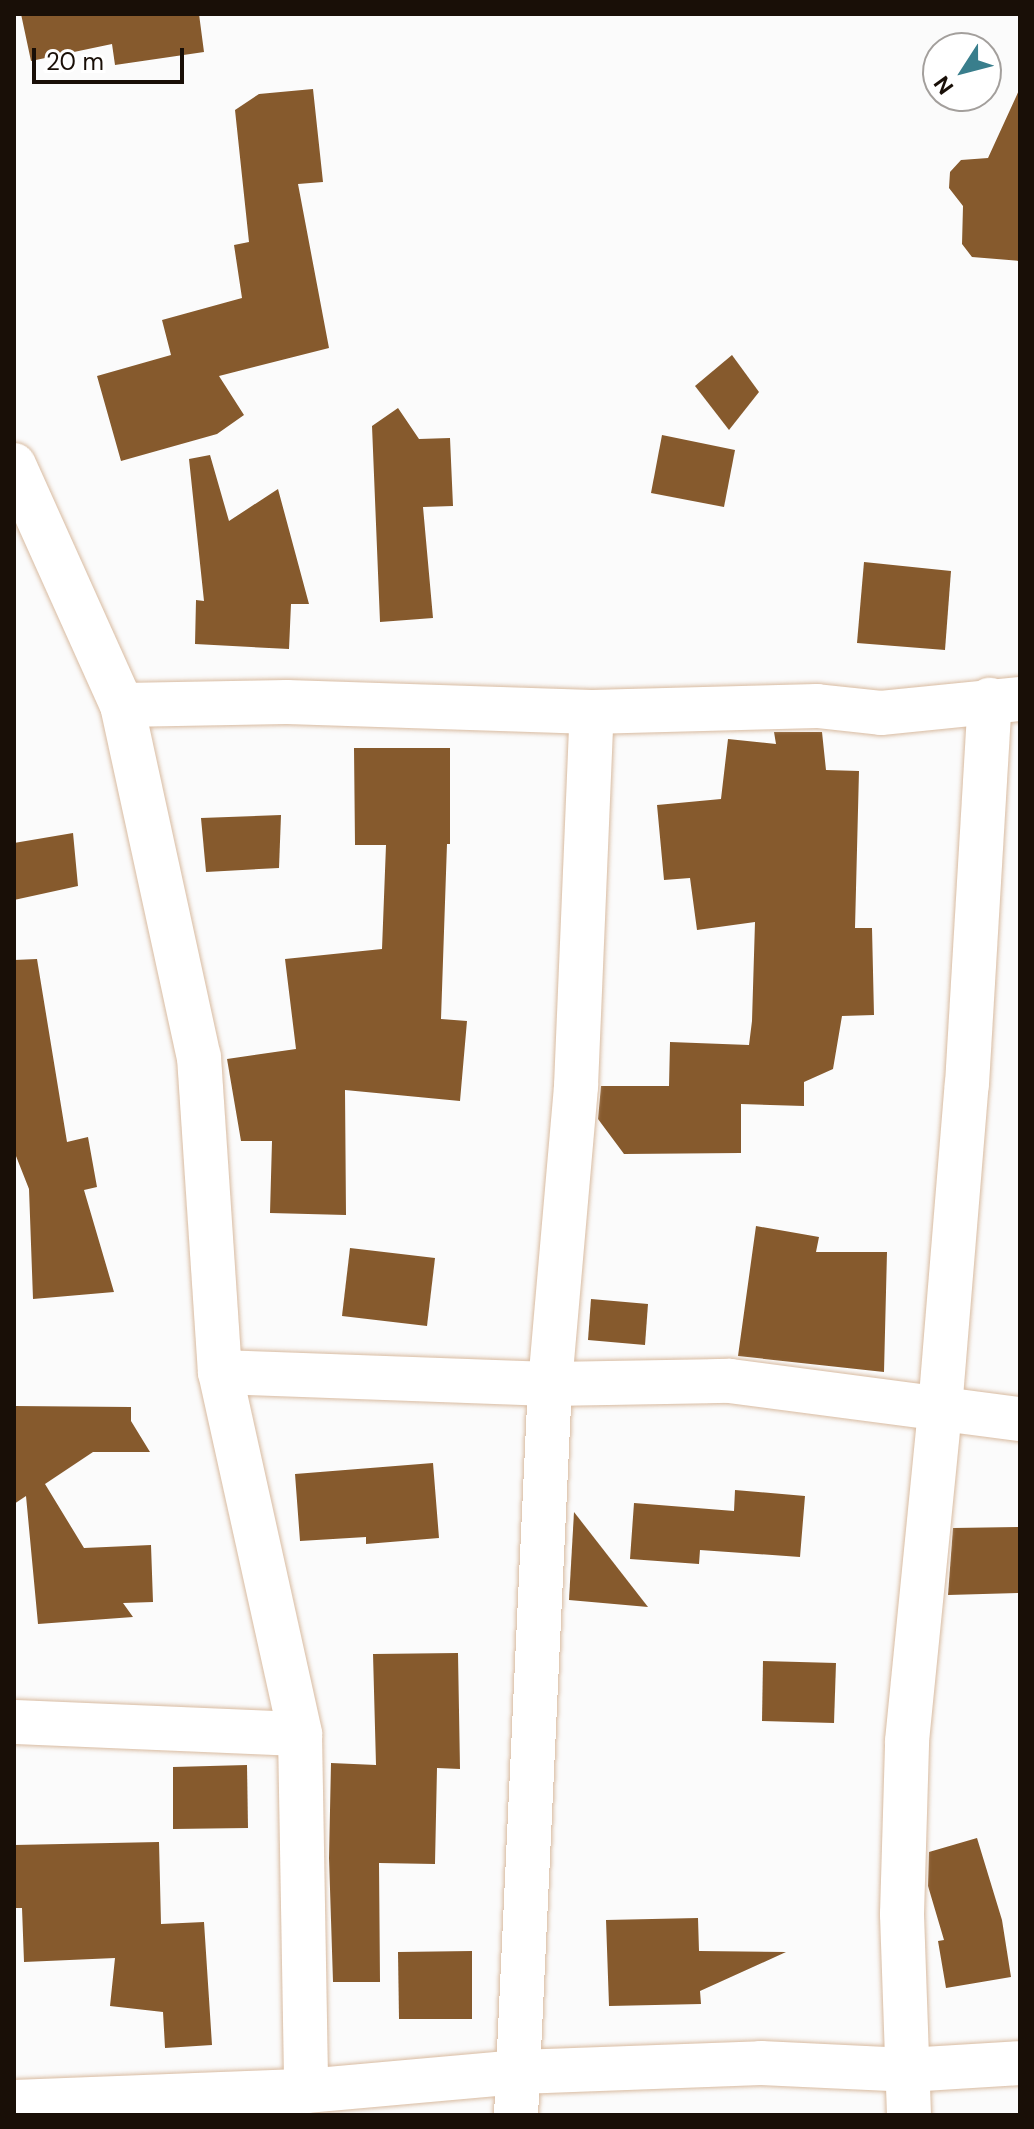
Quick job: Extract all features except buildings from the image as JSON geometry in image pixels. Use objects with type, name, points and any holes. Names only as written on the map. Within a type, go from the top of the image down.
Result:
[{"type":"street","points":[[14,465],[122,705],[199,1057],[220,1372],[300,1734],[306,2091]]},
{"type":"street","points":[[122,705],[287,702],[592,712],[817,706],[881,713],[1005,699],[907,1741],[902,1914],[909,2115]]},
{"type":"street","points":[[516,2115],[550,1384],[576,1086],[592,712]]},
{"type":"street","points":[[220,1372],[550,1384],[730,1381],[1020,1419]]},
{"type":"street","points":[[14,1722],[300,1734]]},
{"type":"street","points":[[14,2102],[306,2091],[519,2072],[761,2063],[907,2070],[1020,2063]]}]
